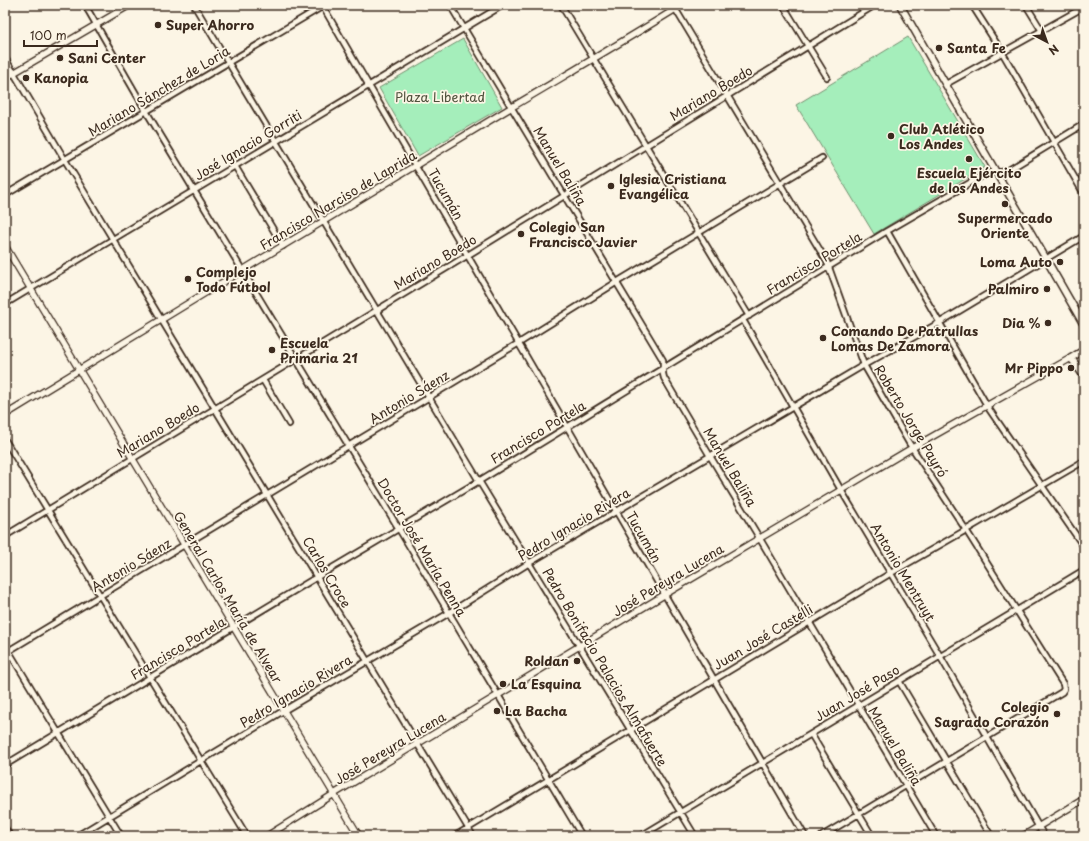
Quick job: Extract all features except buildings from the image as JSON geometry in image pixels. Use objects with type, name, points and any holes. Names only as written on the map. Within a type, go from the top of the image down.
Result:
[{"type":"main road","points":[[900,5],[1084,325]]},
{"type":"main road","name":"José Pereyra Lucena","points":[[1072,358],[1084,350]]},
{"type":"main road","points":[[1072,358],[1084,376]]},
{"type":"street","name":"Doctor José María Penna","points":[[85,5],[146,111],[399,529],[582,836]]},
{"type":"street","points":[[5,78],[130,5]]},
{"type":"street","name":"Pedro Bonifacio Palacios Almafuerte","points":[[194,5],[429,398],[694,836]]},
{"type":"street","name":"Mariano Sánchez de Loria","points":[[5,195],[323,5]]},
{"type":"street","name":"Tucumán","points":[[323,5],[805,836]]},
{"type":"street","name":"Manuel Baliña","points":[[450,5],[663,360],[662,369],[664,378],[936,836]]},
{"type":"street","name":"José Ignacio Gorriti","points":[[5,304],[502,5]]},
{"type":"street","points":[[561,5],[749,316]]},
{"type":"street","name":"Francisco Narciso de Laprida","points":[[5,415],[242,270],[594,59],[674,7],[682,5]]},
{"type":"street","points":[[783,5],[827,77]]},
{"type":"street","name":"Mariano Boedo","points":[[5,536],[296,360],[875,5]]},
{"type":"street","points":[[972,5],[1002,52],[1084,194]]},
{"type":"street","points":[[1026,5],[1042,31]]},
{"type":"street","points":[[946,84],[1084,6]]},
{"type":"street","name":"Roberto Jorge Payró","points":[[674,7],[829,267],[864,365],[912,448],[966,530],[1063,684],[1064,689],[1062,692],[987,738]]},
{"type":"street","name":"Carlos Croce","points":[[5,58],[64,160],[473,836]]},
{"type":"street","name":"Francisco Portela","points":[[5,765],[479,481],[887,232],[987,173],[1007,171],[1084,124]]},
{"type":"street","name":"Antonio Sáenz","points":[[7,652],[519,344],[617,282],[822,158]]},
{"type":"street","points":[[235,166],[283,246]]},
{"type":"street","points":[[887,232],[987,406],[1084,547]]},
{"type":"street","name":"Pedro Ignacio Rivera","points":[[77,836],[200,760],[448,613],[616,511],[864,365],[939,323],[1084,236]]},
{"type":"street","name":"General Carlos María de Alvear","points":[[5,246],[359,836]]},
{"type":"street","name":"Antonio Mentruyt","points":[[743,320],[1044,836]]},
{"type":"street","name":"José Pereyra Lucena","points":[[267,836],[664,595],[912,448],[1072,358]]},
{"type":"street","points":[[262,380],[289,424]]},
{"type":"street","points":[[5,440],[247,836]]},
{"type":"street","name":"Juan José Castelli","points":[[455,836],[891,573],[1084,461]]},
{"type":"street","name":"Juan José Paso","points":[[641,836],[1084,570]]},
{"type":"street","points":[[5,645],[7,652],[121,836]]},
{"type":"street","points":[[899,681],[991,836]]},
{"type":"street","points":[[811,734],[872,836]]},
{"type":"street","points":[[822,836],[987,738]]},
{"type":"street","points":[[1022,836],[1084,799]]},
{"type":"street","points":[[5,828],[10,836]]},
{"type":"green space","name":"Club Atlético Los Andes","points":[[908,37],[985,167],[874,234],[796,105]]},
{"type":"green space","name":"Plaza Libertad","points":[[463,39],[502,107],[418,156],[379,88]]},
{"type":"place","name":"Super Ahorro","points":[[158,25]]},
{"type":"place","name":"Santa Fe","points":[[939,48]]},
{"type":"place","name":"Sani Center","points":[[60,58]]},
{"type":"place","name":"Kanopia","points":[[26,78]]},
{"type":"place","name":"Club Atlético Los Andes","points":[[891,136]]},
{"type":"place","name":"Escuela Ejército de los Andes","points":[[969,159]]},
{"type":"place","name":"Iglesia Cristiana Evangélica","points":[[611,186]]},
{"type":"place","name":"Supermercado Oriente","points":[[1005,204]]},
{"type":"place","name":"Colegio San Francisco Javier","points":[[521,234]]},
{"type":"place","name":"Loma Auto","points":[[1060,262]]},
{"type":"place","name":"Complejo Todo Fútbol","points":[[188,279]]},
{"type":"place","name":"Palmiro","points":[[1047,289]]},
{"type":"place","name":"Dia %","points":[[1048,323]]},
{"type":"place","name":"Comando De Patrullas Lomas De Zamora","points":[[823,338]]},
{"type":"place","name":"Escuela Primaria 21","points":[[272,350]]},
{"type":"place","name":"Mr Pippo","points":[[1071,368]]},
{"type":"place","name":"Roldan","points":[[577,661]]},
{"type":"place","name":"La Esquina","points":[[503,684]]},
{"type":"place","name":"La Bacha","points":[[497,711]]},
{"type":"place","name":"Colegio Sagrado Corazón","points":[[1057,714]]}]
